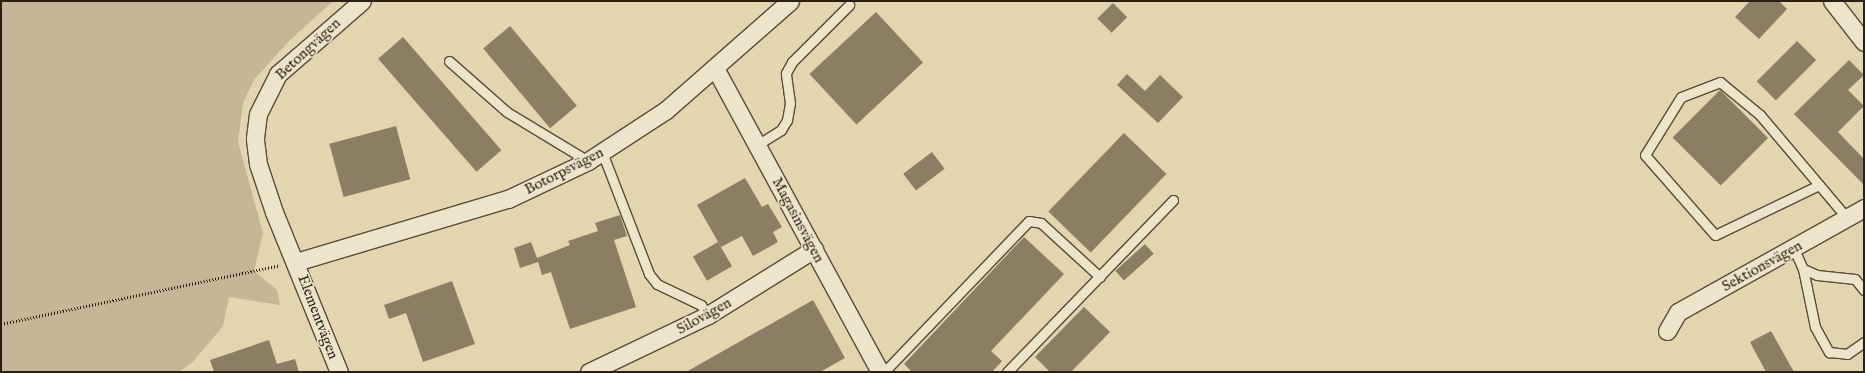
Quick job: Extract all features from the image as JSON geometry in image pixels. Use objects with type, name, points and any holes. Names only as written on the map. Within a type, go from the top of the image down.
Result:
[{"type":"street","name":"Betongvägen","points":[[296,262],[274,212],[258,164],[255,138],[258,114],[278,74],[362,1]]},
{"type":"street","name":"Botorpsvägen","points":[[296,262],[508,199],[595,156],[666,110],[790,1]]},
{"type":"street","points":[[1832,1],[1864,42]]},
{"type":"street","name":"Magasinsvägen","points":[[715,68],[880,372]]},
{"type":"street","name":"Sektionsvägen","points":[[1667,331],[1678,312],[1794,249],[1864,208]]},
{"type":"street","name":"Silovägen","points":[[589,372],[708,316],[814,249]]},
{"type":"street","name":"Elementvägen","points":[[296,262],[339,372]]},
{"type":"lane","points":[[757,145],[780,130],[786,120],[790,103],[786,73],[792,62],[849,5]]},
{"type":"lane","points":[[449,61],[507,112],[595,156],[649,274],[657,284],[701,305],[708,316]]},
{"type":"lane","points":[[1819,185],[1715,235],[1645,155],[1681,97],[1720,82],[1760,115],[1847,218]]},
{"type":"lane","points":[[1007,372],[1173,200]]},
{"type":"lane","points":[[884,372],[1029,221],[1041,223],[1100,277]]},
{"type":"lane","points":[[1794,249],[1803,269],[1815,327],[1829,352],[1847,354],[1864,342]]},
{"type":"lane","points":[[1803,269],[1817,275],[1855,279],[1864,290]]},
{"type":"path","points":[[1,324],[296,262]]},
{"type":"shaded area","points":[[1,1],[333,1],[288,42],[254,80],[243,103],[238,142],[263,233],[254,271],[277,290],[280,305],[229,297],[223,326],[192,363],[179,372],[1,372]]},
{"type":"building","points":[[1750,1],[1779,1],[1787,9],[1759,39],[1735,17]]},
{"type":"building","points":[[1113,3],[1127,17],[1112,33],[1097,19]]},
{"type":"building","points":[[876,12],[923,62],[857,125],[809,74]]},
{"type":"building","points":[[510,26],[577,106],[550,128],[483,48]]},
{"type":"building","points":[[403,37],[501,150],[477,172],[378,59]]},
{"type":"building","points":[[1797,41],[1816,60],[1776,100],[1757,81]]},
{"type":"building","points":[[1849,60],[1864,75],[1848,90],[1864,106],[1838,132],[1864,159],[1864,185],[1794,114]]},
{"type":"building","points":[[1127,74],[1145,91],[1160,75],[1183,97],[1158,123],[1117,85]]},
{"type":"building","points":[[1720,90],[1768,138],[1721,185],[1673,137]]},
{"type":"building","points":[[396,126],[410,179],[344,197],[329,144]]},
{"type":"building","points":[[1124,133],[1166,174],[1091,252],[1048,211]]},
{"type":"building","points":[[932,152],[945,169],[916,190],[903,174]]},
{"type":"building","points":[[745,178],[762,207],[768,204],[782,227],[773,232],[778,242],[753,256],[742,236],[721,247],[697,205]]},
{"type":"building","points":[[620,215],[627,236],[614,240],[636,307],[570,329],[551,272],[542,275],[538,262],[520,268],[514,248],[531,242],[537,258],[570,245],[568,241],[598,231],[595,223]]},
{"type":"building","points":[[1024,237],[1064,274],[991,351],[1002,361],[992,372],[912,372],[904,364]]},
{"type":"building","points":[[718,242],[732,266],[707,281],[693,256]]},
{"type":"building","points":[[1145,244],[1154,254],[1124,280],[1115,271]]},
{"type":"building","points":[[452,281],[475,344],[423,362],[406,313],[389,319],[384,305]]},
{"type":"building","points":[[813,300],[845,358],[820,372],[686,372]]},
{"type":"building","points":[[1084,307],[1110,332],[1071,372],[1050,372],[1035,357]]},
{"type":"building","points":[[1771,331],[1794,372],[1766,372],[1750,342]]},
{"type":"building","points":[[269,340],[277,364],[295,359],[299,372],[214,372],[210,360]]}]
